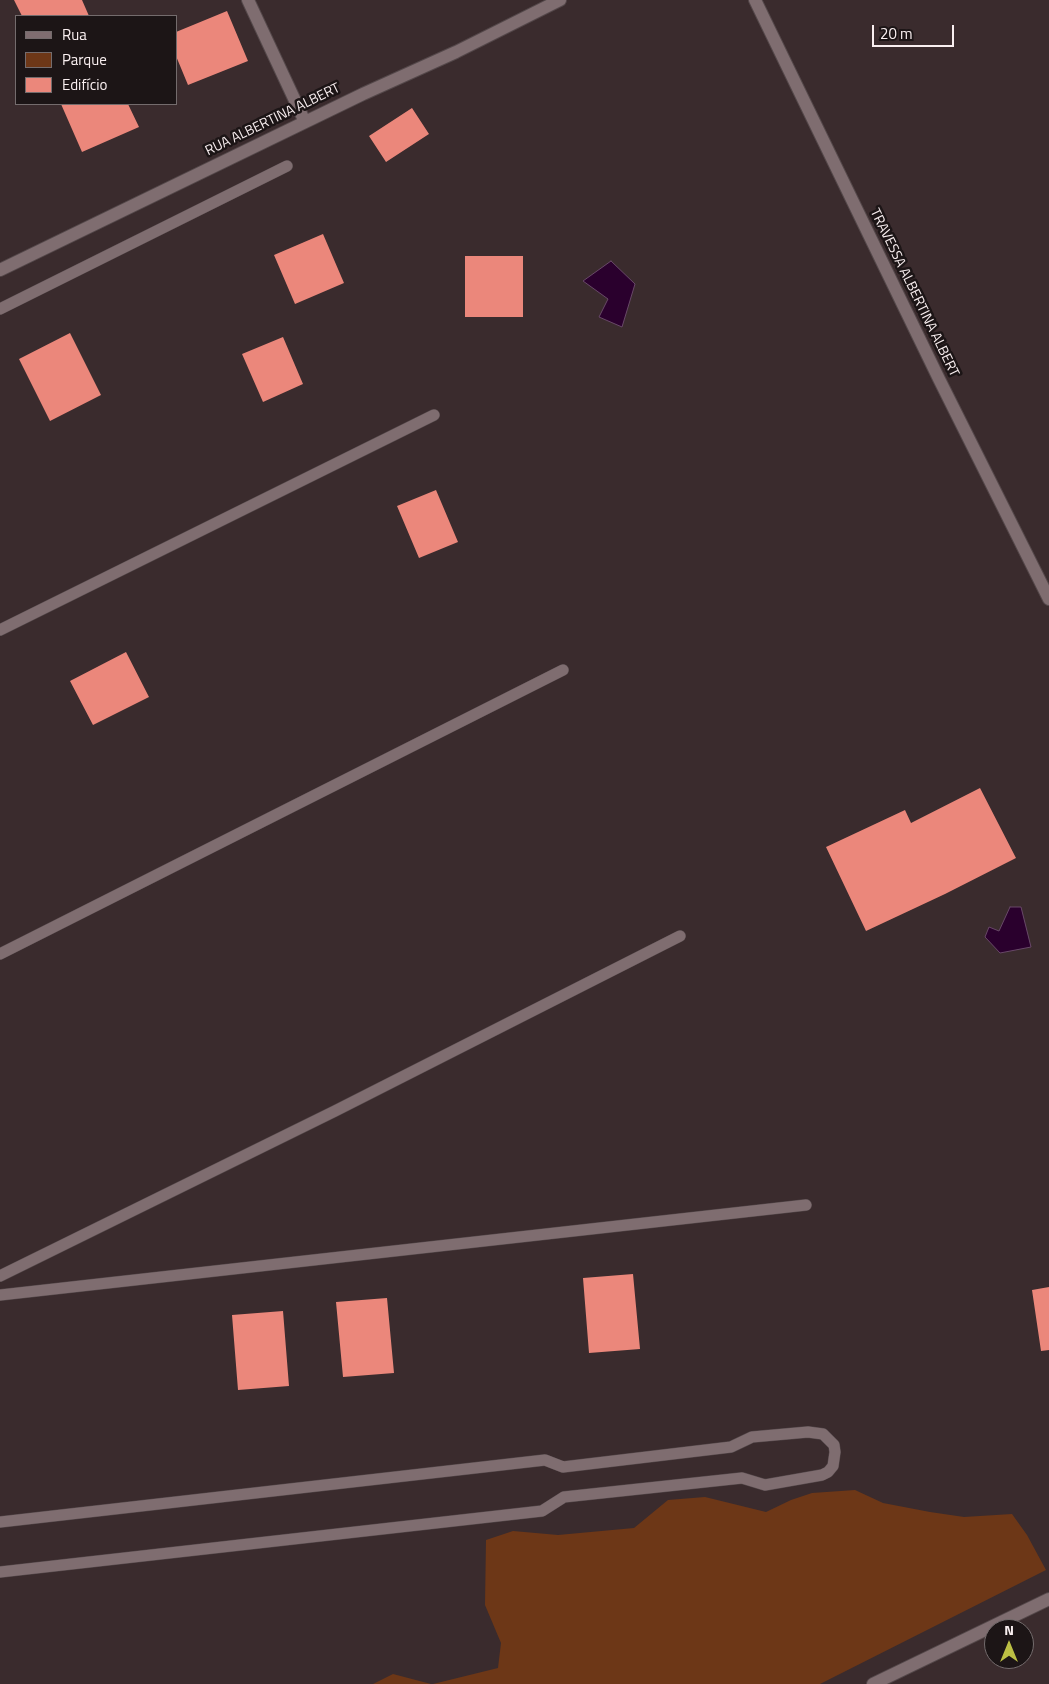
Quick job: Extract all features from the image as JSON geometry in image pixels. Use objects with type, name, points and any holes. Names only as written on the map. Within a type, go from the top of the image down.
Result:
[{"type":"street","points":[[248,0],[305,122]]},
{"type":"street","name":"RUA ALBERTINA ALBERT","points":[[0,270],[305,122],[456,52],[560,0]]},
{"type":"street","name":"TRAVESSA ALBERTINA ALBERT","points":[[755,0],[939,379],[1049,599]]},
{"type":"street","points":[[873,1684],[1049,1599]]},
{"type":"lane","points":[[0,309],[287,166]]},
{"type":"lane","points":[[0,630],[434,415]]},
{"type":"lane","points":[[0,954],[563,670]]},
{"type":"lane","points":[[0,1276],[326,1115],[680,936]]},
{"type":"lane","points":[[0,1295],[806,1204]]},
{"type":"lane","points":[[0,1522],[545,1460],[563,1467],[731,1447],[752,1437],[799,1433],[816,1432],[823,1434],[834,1445],[835,1452],[833,1466],[822,1475],[765,1485],[742,1478],[564,1497],[542,1511],[0,1572]]},
{"type":"green space","points":[[855,1490],[883,1503],[930,1512],[964,1517],[1012,1514],[1027,1535],[1046,1570],[820,1684],[433,1684],[498,1668],[501,1643],[485,1605],[486,1540],[513,1531],[558,1535],[634,1528],[668,1500],[705,1497],[766,1512],[791,1500],[812,1493]]},
{"type":"green space","points":[[393,1674],[431,1684],[373,1684]]},
{"type":"shaded area","points":[[611,261],[635,284],[622,327],[599,317],[608,299],[583,281]]},
{"type":"shaded area","points":[[1010,907],[1021,907],[1031,947],[1000,953],[985,937],[989,927],[999,931]]},
{"type":"building","points":[[14,0],[82,0],[89,15],[22,15]]},
{"type":"building","points":[[227,11],[248,61],[188,85],[178,61],[178,31]]},
{"type":"building","points":[[61,105],[128,105],[139,127],[82,152]]},
{"type":"building","points":[[412,108],[429,134],[386,162],[369,136]]},
{"type":"building","points":[[323,234],[344,283],[295,304],[274,255]]},
{"type":"building","points":[[465,256],[523,256],[523,317],[465,317]]},
{"type":"building","points":[[70,333],[101,395],[50,421],[19,359]]},
{"type":"building","points":[[283,337],[303,384],[263,402],[242,354]]},
{"type":"building","points":[[436,490],[458,542],[419,558],[397,506]]},
{"type":"building","points":[[126,652],[149,697],[93,725],[70,681]]},
{"type":"building","points":[[980,788],[1016,858],[866,931],[826,847],[905,810],[911,823]]},
{"type":"building","points":[[633,1274],[640,1349],[589,1353],[583,1278]]},
{"type":"building","points":[[1049,1287],[1049,1350],[1041,1351],[1032,1290]]},
{"type":"building","points":[[387,1298],[394,1373],[343,1377],[336,1302]]},
{"type":"building","points":[[283,1311],[289,1386],[238,1390],[232,1315]]}]
